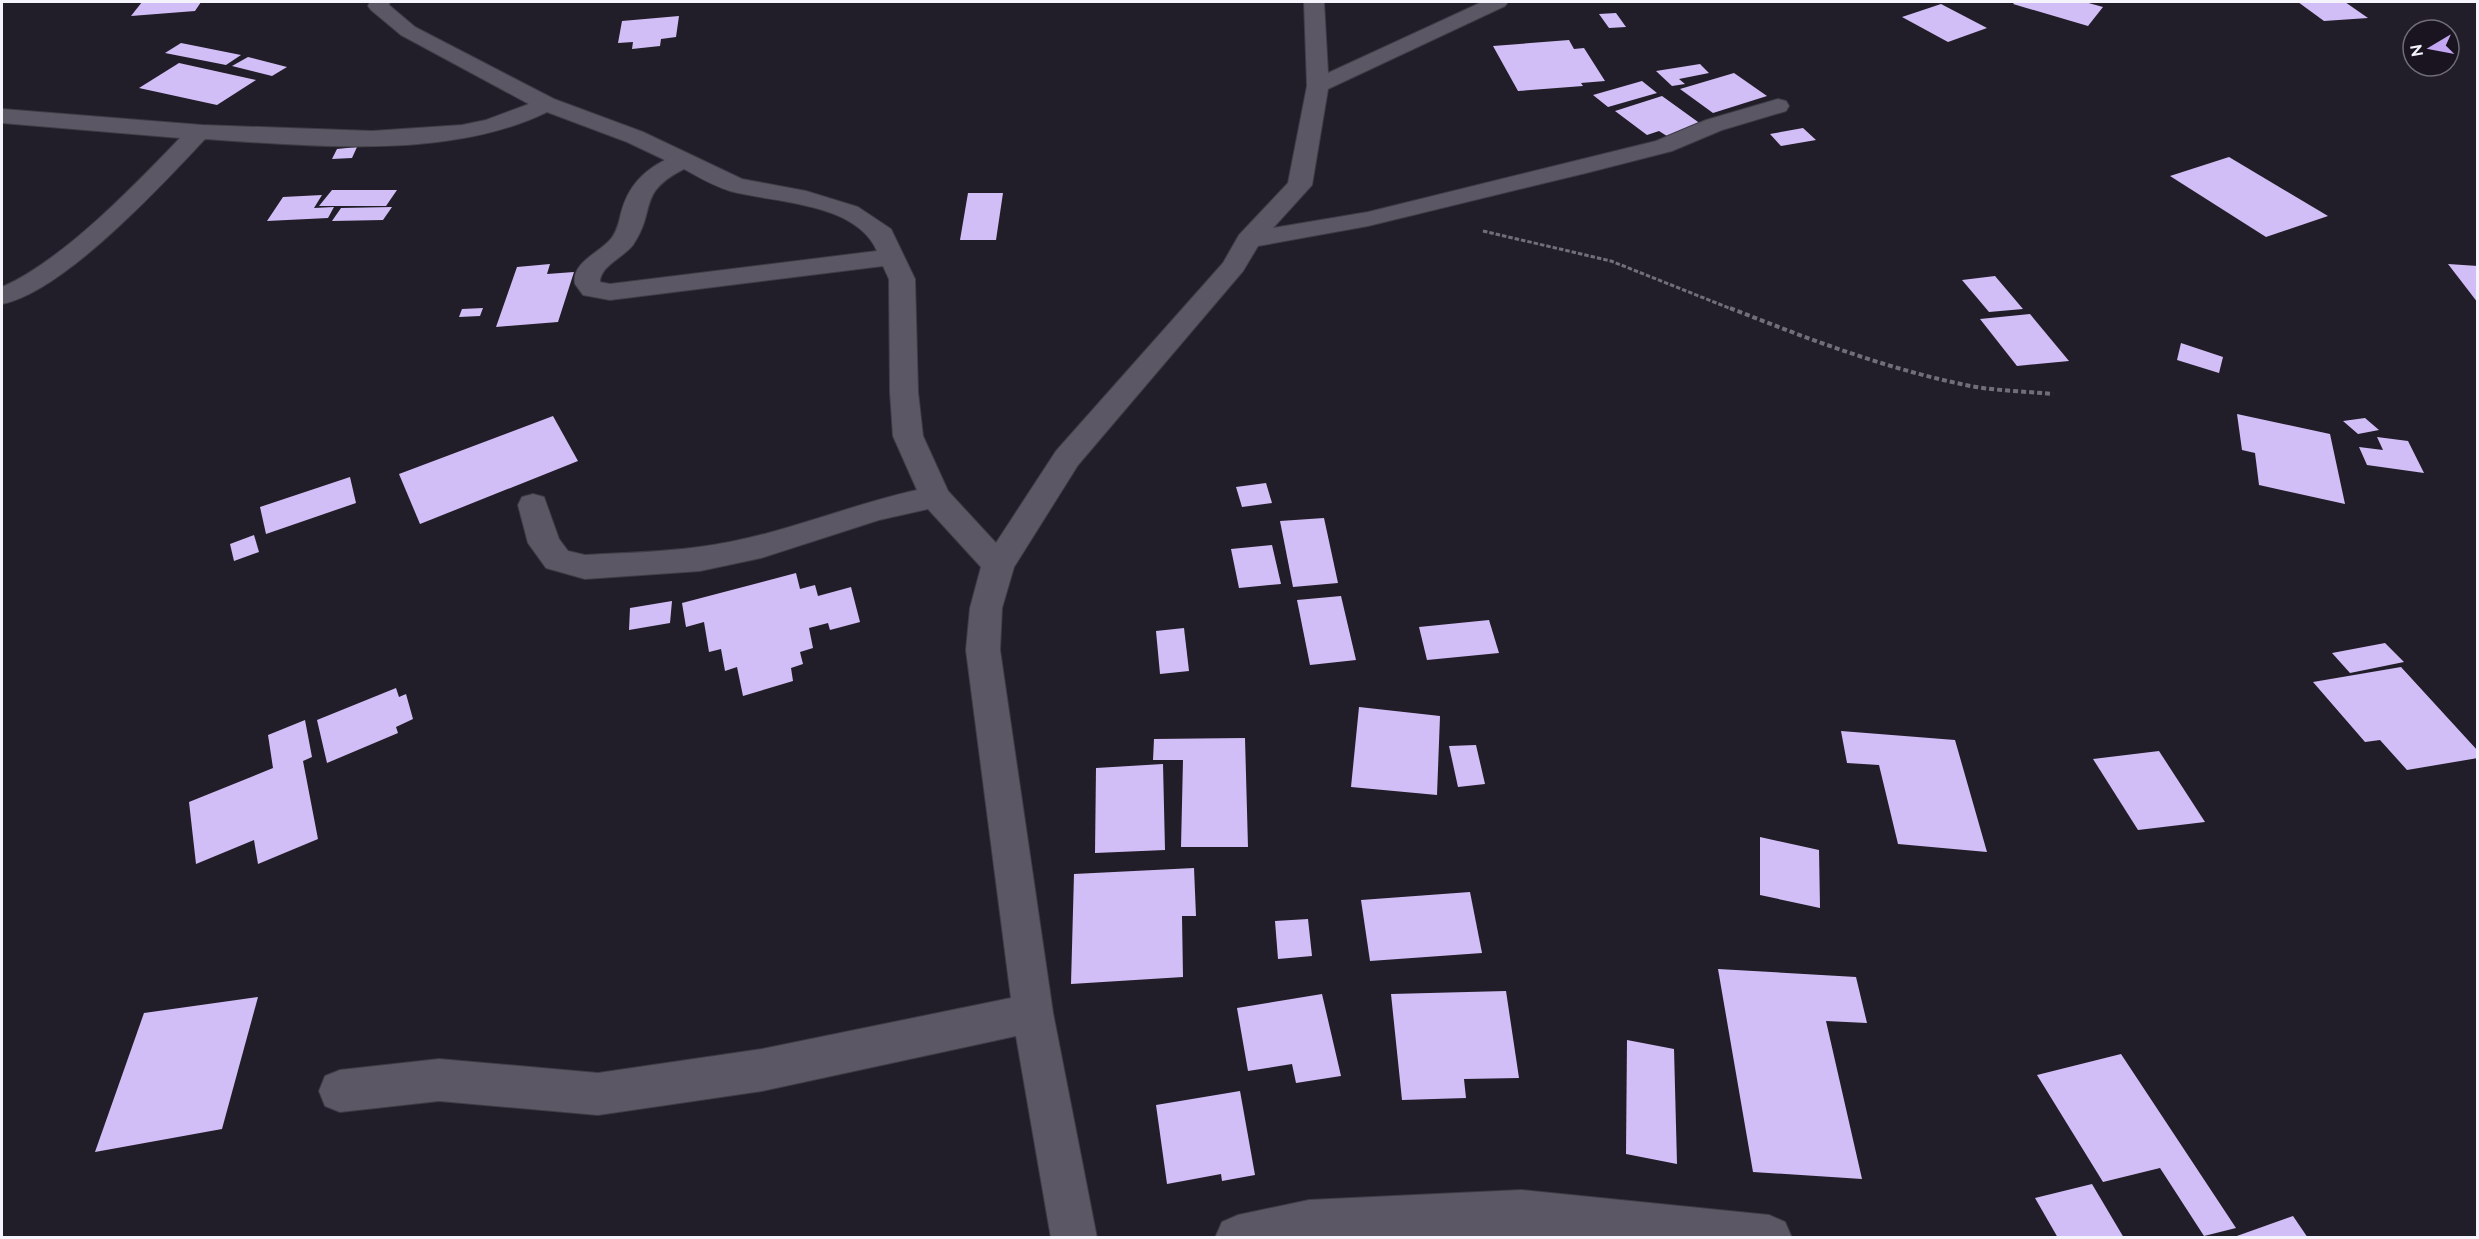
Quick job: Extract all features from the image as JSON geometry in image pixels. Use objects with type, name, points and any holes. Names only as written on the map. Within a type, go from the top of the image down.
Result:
[{"type":"street","points":[[380,2],[378,6],[408,31],[546,104],[635,137],[735,185],[806,198],[849,212],[882,234],[902,279],[904,392],[909,436],[935,497],[998,565]]},
{"type":"street","points":[[1074,1238],[1033,1013],[983,650],[987,608],[998,565],[1067,458],[1234,266],[1248,240],[1300,185],[1318,86],[1314,2]]},
{"type":"street","points":[[1318,86],[1498,2]]},
{"type":"street","points":[[2,116],[22,116],[198,134],[402,138],[450,134],[488,127],[525,116],[546,104]]},
{"type":"street","points":[[1248,240],[1368,219],[1664,146],[1714,125],[1778,106]]},
{"type":"street","points":[[2,296],[58,266],[138,195],[198,134]]},
{"type":"street","points":[[683,161],[650,180],[641,191],[636,214],[625,238],[589,271],[586,279],[589,286],[597,291],[610,292],[893,257]]},
{"type":"street","points":[[533,506],[544,543],[557,560],[585,567],[700,559],[761,546],[877,510],[935,497]]},
{"type":"street","points":[[340,1091],[440,1080],[598,1094],[762,1070],[1033,1013]]},
{"type":"street","points":[[1238,1238],[1309,1224],[1521,1213],[1768,1238]]},
{"type":"path","points":[[1479,231],[1611,261],[1826,346],[1891,368],[1964,385],[2053,394]]},
{"type":"building","points":[[142,2],[201,2],[195,11],[131,16]]},
{"type":"building","points":[[2015,2],[2085,2],[2103,7],[2088,26],[2013,4]]},
{"type":"building","points":[[2298,2],[2345,2],[2368,18],[2324,21]]},
{"type":"building","points":[[1941,4],[1987,28],[1948,42],[1902,17]]},
{"type":"building","points":[[1616,13],[1626,27],[1609,28],[1599,14]]},
{"type":"building","points":[[679,16],[676,37],[661,39],[660,46],[632,49],[633,42],[618,43],[622,21]]},
{"type":"building","points":[[1569,40],[1574,49],[1584,48],[1605,81],[1581,83],[1583,86],[1518,91],[1493,46]]},
{"type":"building","points":[[181,43],[241,55],[226,65],[165,53]]},
{"type":"building","points":[[248,57],[287,67],[272,76],[232,66]]},
{"type":"building","points":[[179,63],[256,80],[217,105],[139,88]]},
{"type":"building","points":[[1700,64],[1709,73],[1679,79],[1685,84],[1672,86],[1656,71]]},
{"type":"building","points":[[1734,73],[1767,96],[1713,113],[1680,89]]},
{"type":"building","points":[[1642,81],[1657,93],[1608,107],[1593,95]]},
{"type":"building","points":[[1662,96],[1705,127],[1670,138],[1659,131],[1647,135],[1615,111]]},
{"type":"building","points":[[1803,128],[1816,140],[1781,146],[1770,134]]},
{"type":"building","points":[[357,147],[352,158],[332,159],[337,149]]},
{"type":"building","points":[[2229,157],[2328,216],[2266,237],[2170,176]]},
{"type":"building","points":[[332,190],[397,190],[386,206],[319,206]]},
{"type":"building","points":[[968,193],[1003,193],[996,240],[960,240]]},
{"type":"building","points":[[322,195],[314,208],[334,207],[328,218],[267,221],[283,197]]},
{"type":"building","points":[[392,207],[383,220],[332,221],[341,208]]},
{"type":"building","points":[[550,264],[547,274],[574,272],[558,322],[496,327],[517,267]]},
{"type":"building","points":[[2448,264],[2478,266],[2478,303]]},
{"type":"building","points":[[1995,276],[2023,309],[1989,312],[1962,280]]},
{"type":"building","points":[[483,308],[480,316],[459,317],[462,309]]},
{"type":"building","points":[[2030,314],[2069,361],[2017,366],[1980,319]]},
{"type":"building","points":[[2181,343],[2223,357],[2219,373],[2177,360]]},
{"type":"building","points":[[2237,414],[2330,434],[2345,504],[2259,485],[2255,453],[2242,450]]},
{"type":"building","points":[[553,416],[578,461],[420,524],[399,474]]},
{"type":"building","points":[[2365,418],[2379,430],[2358,434],[2343,421]]},
{"type":"building","points":[[2377,437],[2408,441],[2424,473],[2367,465],[2359,447],[2383,450]]},
{"type":"building","points":[[350,477],[356,503],[266,534],[260,507]]},
{"type":"building","points":[[1266,483],[1272,503],[1242,507],[1236,487]]},
{"type":"building","points":[[1324,518],[1338,583],[1293,587],[1280,521]]},
{"type":"building","points":[[254,535],[259,552],[234,561],[230,544]]},
{"type":"building","points":[[1272,545],[1281,584],[1239,588],[1231,549]]},
{"type":"building","points":[[796,573],[800,589],[815,585],[818,596],[851,587],[860,622],[830,630],[828,623],[809,628],[813,648],[800,652],[803,664],[791,668],[793,681],[743,696],[737,667],[725,671],[721,649],[709,652],[704,622],[686,627],[682,603]]},
{"type":"building","points":[[1341,596],[1356,660],[1310,665],[1297,600]]},
{"type":"building","points":[[672,601],[670,623],[629,630],[630,608]]},
{"type":"building","points":[[1489,620],[1499,653],[1427,660],[1419,627]]},
{"type":"building","points":[[1184,628],[1189,671],[1160,674],[1156,631]]},
{"type":"building","points":[[2385,643],[2404,662],[2350,673],[2332,653]]},
{"type":"building","points":[[2401,667],[2478,751],[2478,758],[2407,770],[2380,740],[2365,742],[2313,682]]},
{"type":"building","points":[[396,688],[399,697],[406,694],[413,719],[396,727],[398,733],[327,763],[317,720]]},
{"type":"building","points":[[1359,707],[1440,716],[1437,795],[1351,787]]},
{"type":"building","points":[[305,720],[312,757],[303,761],[318,839],[258,864],[254,840],[196,864],[189,802],[273,768],[268,735]]},
{"type":"building","points":[[1841,731],[1955,740],[1987,852],[1898,844],[1879,765],[1847,763]]},
{"type":"building","points":[[1245,738],[1248,847],[1181,847],[1183,760],[1153,760],[1154,739]]},
{"type":"building","points":[[1476,745],[1485,784],[1458,787],[1449,746]]},
{"type":"building","points":[[2159,751],[2205,822],[2138,830],[2093,759]]},
{"type":"building","points":[[1163,764],[1165,850],[1095,853],[1096,768]]},
{"type":"building","points":[[1760,837],[1819,850],[1820,908],[1760,895]]},
{"type":"building","points":[[1194,868],[1196,916],[1182,916],[1183,977],[1071,984],[1074,874]]},
{"type":"building","points":[[1470,892],[1482,953],[1370,961],[1361,900]]},
{"type":"building","points":[[1308,919],[1312,956],[1278,959],[1275,921]]},
{"type":"building","points":[[1718,969],[1856,977],[1867,1023],[1826,1021],[1862,1179],[1753,1172]]},
{"type":"building","points":[[1506,991],[1519,1078],[1464,1079],[1466,1098],[1402,1100],[1391,994]]},
{"type":"building","points":[[1322,994],[1341,1076],[1296,1083],[1292,1064],[1248,1071],[1237,1008]]},
{"type":"building","points":[[258,997],[222,1129],[95,1152],[144,1013]]},
{"type":"building","points":[[1627,1040],[1674,1049],[1677,1164],[1626,1154]]},
{"type":"building","points":[[2121,1054],[2236,1228],[2204,1236],[2160,1168],[2103,1182],[2037,1075]]},
{"type":"building","points":[[1240,1091],[1255,1175],[1222,1181],[1221,1174],[1167,1184],[1156,1105]]},
{"type":"building","points":[[2092,1184],[2124,1238],[2058,1238],[2035,1198]]},
{"type":"building","points":[[2293,1216],[2308,1238],[2234,1238],[2234,1237]]}]
